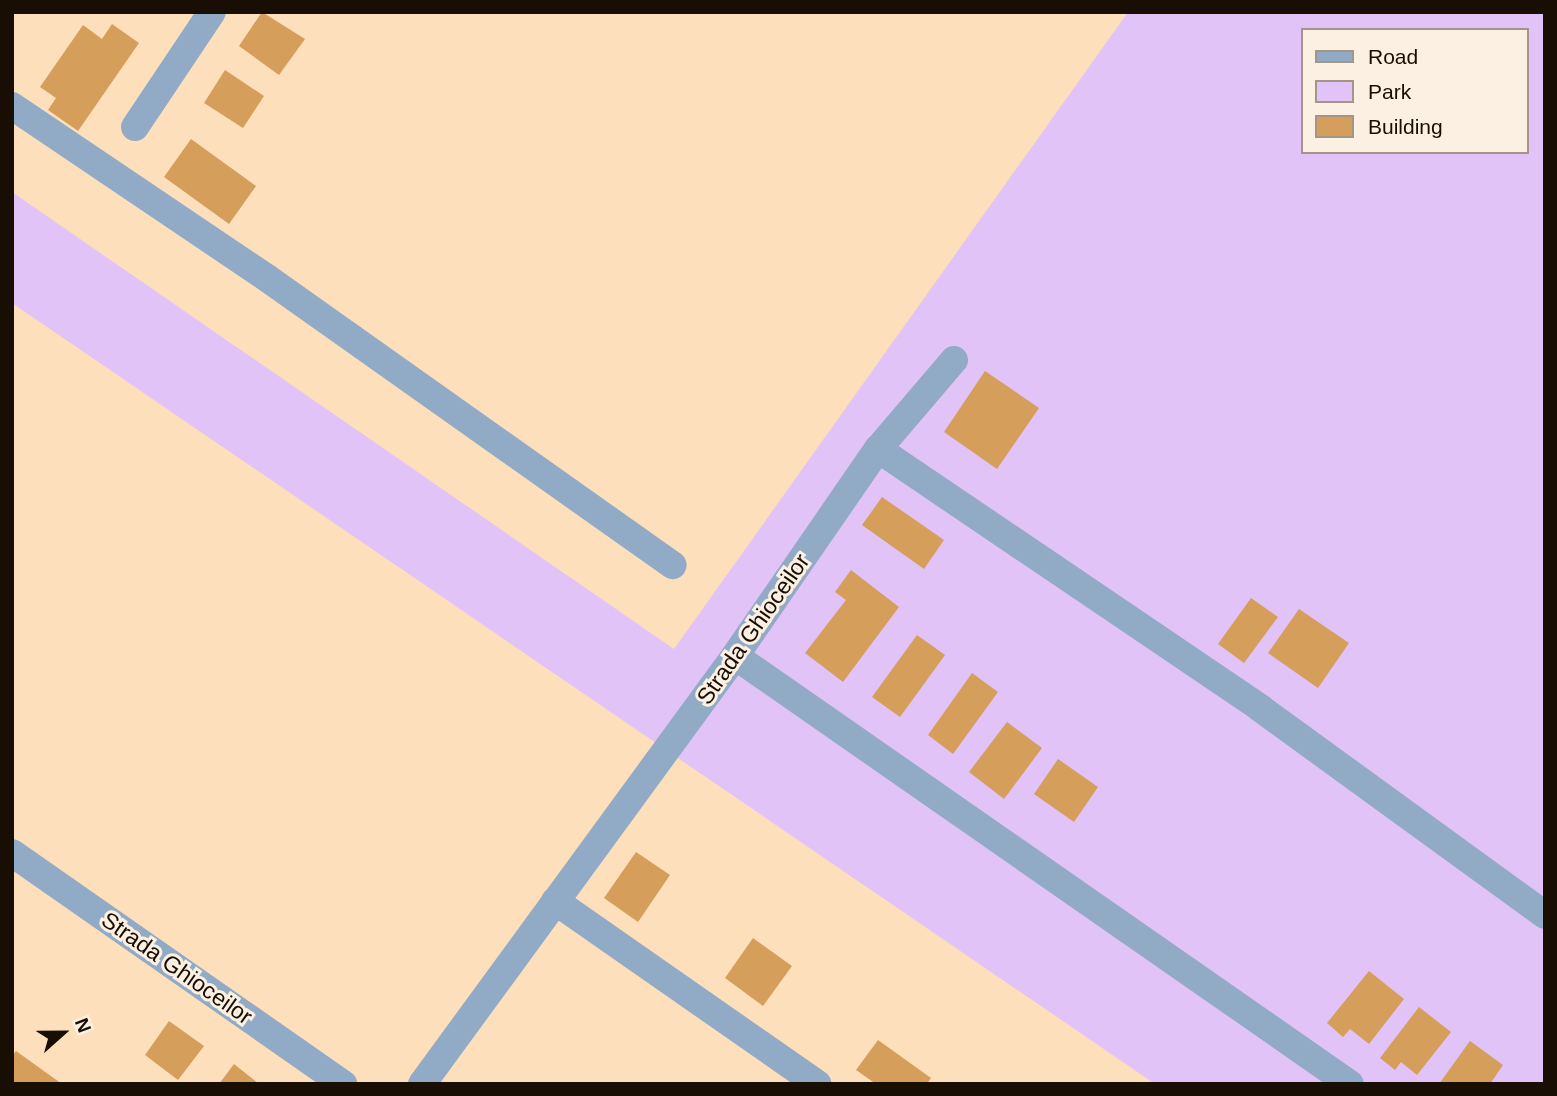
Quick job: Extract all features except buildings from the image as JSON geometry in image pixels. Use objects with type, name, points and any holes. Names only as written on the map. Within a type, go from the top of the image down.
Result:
[{"type":"street","points":[[135,127],[212,12]]},
{"type":"street","points":[[12,106],[267,278],[673,565]]},
{"type":"street","name":"Strada Ghioceilor","points":[[422,1084],[735,656],[878,449],[954,360]]},
{"type":"street","points":[[878,449],[1260,708],[1545,915]]},
{"type":"street","points":[[735,656],[1350,1084]]},
{"type":"street","name":"Strada Ghioceilor","points":[[12,853],[343,1084]]},
{"type":"street","points":[[555,901],[817,1084]]},
{"type":"green space","points":[[1128,12],[1545,12],[1545,1084],[1155,1084],[12,303],[12,192],[674,649]]}]
